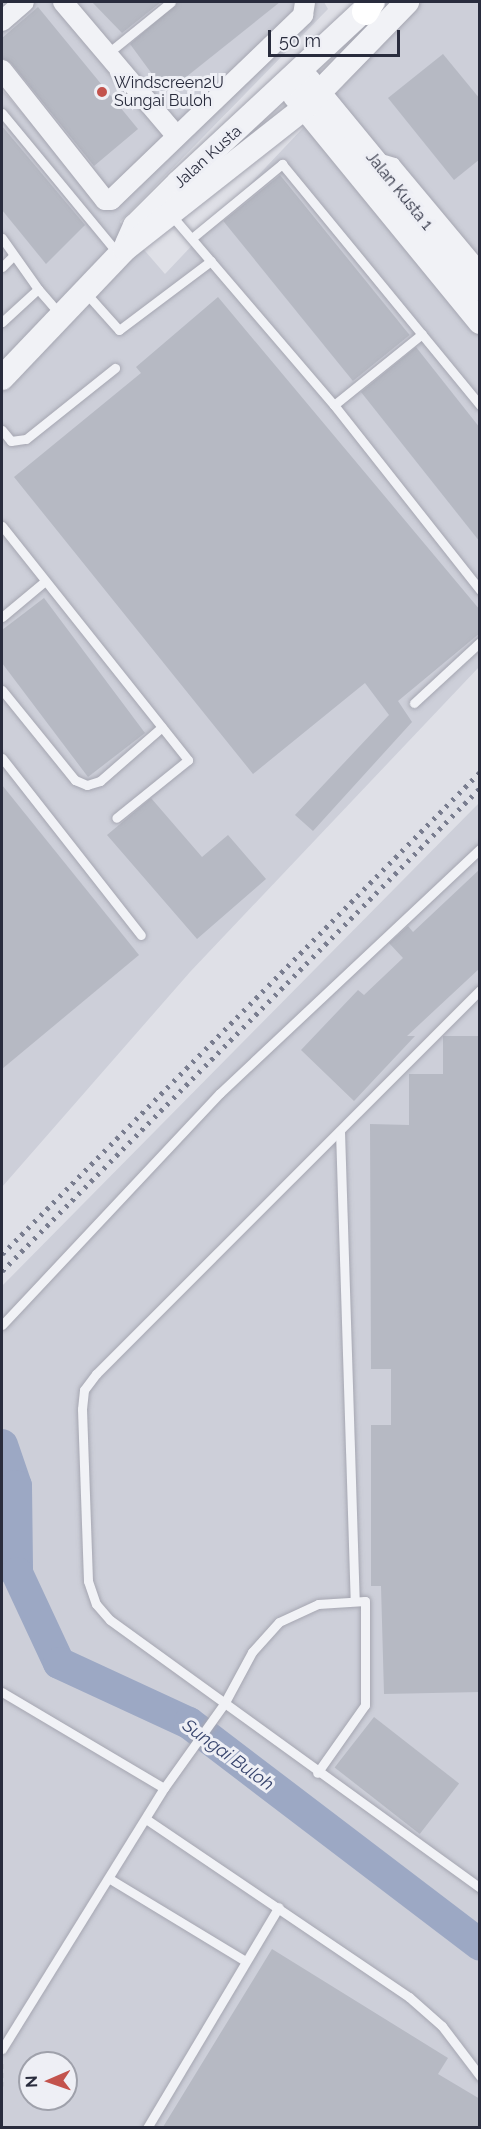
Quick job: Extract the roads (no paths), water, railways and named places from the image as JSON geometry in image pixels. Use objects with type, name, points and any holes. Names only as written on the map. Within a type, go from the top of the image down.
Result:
[{"type":"street","points":[[2,21],[24,2]]},
{"type":"street","points":[[63,2],[175,135]]},
{"type":"street","points":[[2,70],[105,200],[117,197],[175,135],[303,15],[305,2]]},
{"type":"street","name":"Jalan Kusta","points":[[2,378],[122,252],[172,216],[311,101],[406,2]]},
{"type":"street","name":"Jalan Kusta","points":[[122,252],[135,226],[179,182],[294,79],[369,5]]},
{"type":"street","points":[[294,79],[311,101]]},
{"type":"street","name":"Jalan Kusta 1","points":[[311,101],[333,143],[480,322]]},
{"type":"street","name":"Jalan Kusta 1","points":[[311,101],[373,159],[480,289]]},
{"type":"street","points":[[277,130],[298,129],[333,143]]},
{"type":"lane","points":[[107,54],[171,2]]},
{"type":"lane","points":[[2,113],[122,252]]},
{"type":"lane","points":[[373,159],[394,162],[480,265]]},
{"type":"lane","points":[[192,238],[282,164],[480,405]]},
{"type":"lane","points":[[172,216],[334,405],[480,590]]},
{"type":"lane","points":[[2,238],[38,289],[62,316]]},
{"type":"lane","points":[[2,267],[13,256]]},
{"type":"lane","points":[[85,292],[119,330],[211,261]]},
{"type":"lane","points":[[2,322],[38,289]]},
{"type":"lane","points":[[334,405],[422,334]]},
{"type":"lane","points":[[2,430],[11,441],[26,439],[116,368]]},
{"type":"lane","points":[[2,526],[188,760],[116,818]]},
{"type":"lane","points":[[2,618],[45,581]]},
{"type":"lane","points":[[414,702],[480,642]]},
{"type":"lane","points":[[2,690],[75,780],[87,785],[100,782],[162,727]]},
{"type":"lane","points":[[2,758],[141,935]]},
{"type":"lane","points":[[2,1325],[219,1093],[480,849]]},
{"type":"lane","points":[[480,990],[84,1390],[88,1581],[96,1604],[110,1620],[222,1707],[480,1888]]},
{"type":"lane","points":[[340,1131],[355,1601]]},
{"type":"lane","points":[[2,2049],[110,1879],[164,1788],[183,1766],[222,1707],[252,1652],[279,1622],[318,1604],[365,1601],[365,1705],[317,1773]]},
{"type":"lane","points":[[2,1692],[164,1788]]},
{"type":"lane","points":[[146,1819],[410,1997],[442,2026],[480,2076]]},
{"type":"lane","points":[[110,1879],[244,1960]]},
{"type":"lane","points":[[147,2127],[244,1960],[279,1907]]},
{"type":"waterway","name":"Sungai Buloh","points":[[2,1445],[16,1486],[17,1573],[59,1663],[189,1723],[480,1945]]},
{"type":"railway","points":[[2,1254],[480,772]]},
{"type":"railway","points":[[2,1271],[480,788]]},
{"type":"place","name":"Windscreen2U Sungai Buloh","points":[[102,92]]}]
